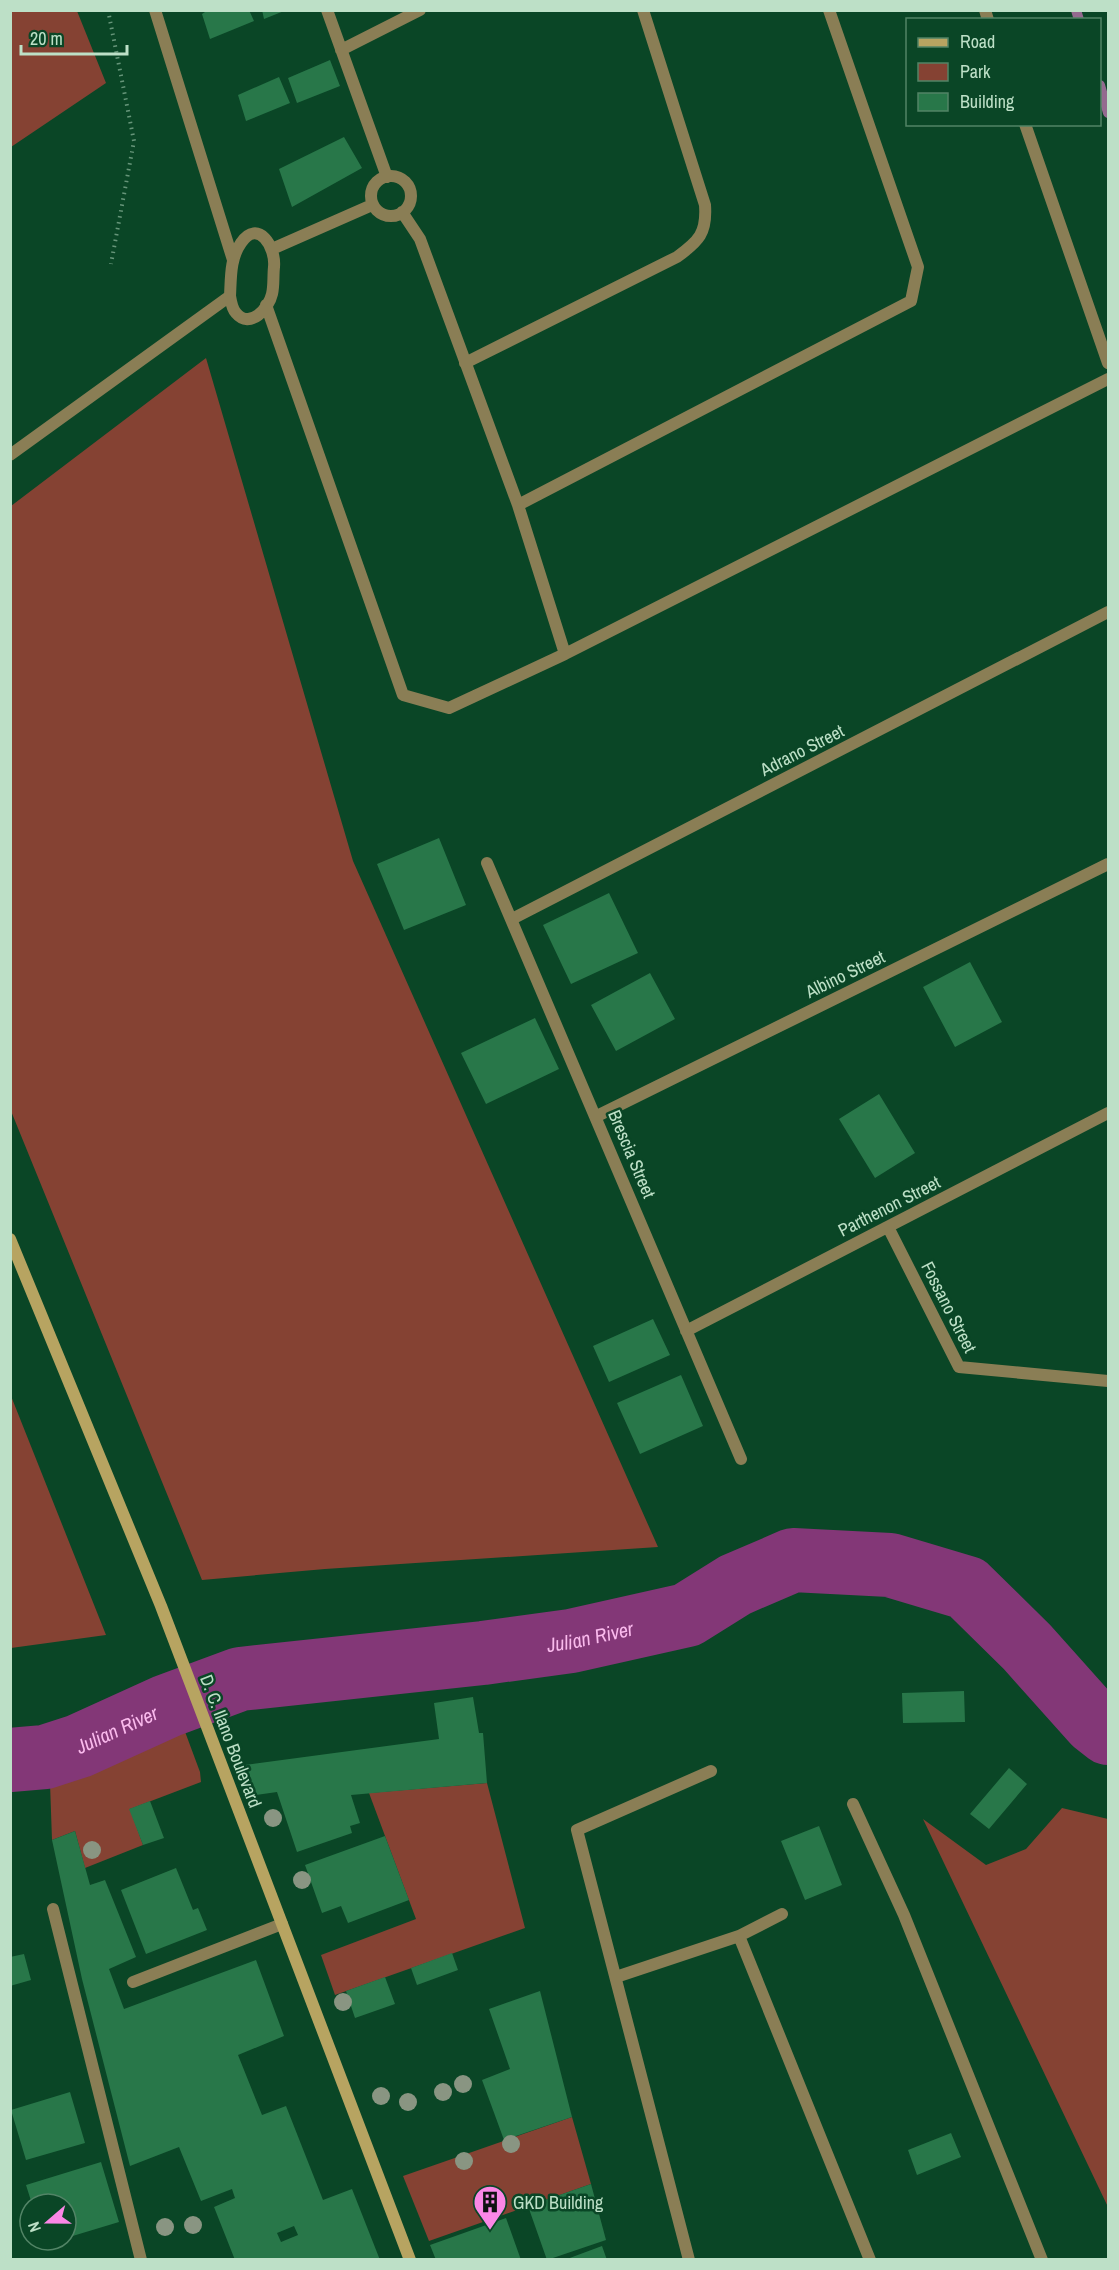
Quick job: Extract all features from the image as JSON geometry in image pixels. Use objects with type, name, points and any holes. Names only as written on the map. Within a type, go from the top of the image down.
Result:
[{"type":"street","points":[[155,10],[233,260]]},
{"type":"street","points":[[327,10],[387,177]]},
{"type":"street","points":[[341,50],[420,10]]},
{"type":"street","points":[[465,363],[677,257],[696,242],[702,233],[706,217],[705,205],[643,10]]},
{"type":"street","points":[[518,506],[911,301],[918,267],[829,10]]},
{"type":"street","points":[[1026,126],[1108,363]]},
{"type":"street","points":[[387,177],[396,177],[409,188],[408,206],[394,216],[385,216],[372,205],[373,187],[379,180],[387,177]]},
{"type":"street","points":[[272,249],[372,205]]},
{"type":"street","points":[[402,212],[420,238],[518,506],[565,654]]},
{"type":"street","points":[[254,234],[262,235],[268,240],[272,249],[275,256],[272,296],[256,318],[242,318],[236,313],[230,296],[233,260],[242,242],[254,234]]},
{"type":"street","points":[[10,455],[230,296]]},
{"type":"street","points":[[266,305],[403,695],[449,708],[565,654],[1108,379]]},
{"type":"street","name":"Adrano Street","points":[[512,919],[1108,612]]},
{"type":"street","name":"Brescia Street","points":[[488,863],[741,1459]]},
{"type":"street","name":"Albino Street","points":[[597,1116],[1108,864]]},
{"type":"street","name":"Parthenon Street","points":[[686,1331],[1108,1113]]},
{"type":"street","name":"Fossano Street","points":[[888,1227],[959,1367],[1108,1381]]},
{"type":"street","name":"D. C. Ilano Boulevard","points":[[10,1239],[172,1635],[410,2259]]},
{"type":"street","points":[[689,2259],[577,1830],[711,1772]]},
{"type":"street","points":[[853,1804],[904,1915],[1042,2259]]},
{"type":"street","points":[[52,1909],[141,2259]]},
{"type":"street","points":[[616,1977],[739,1936],[782,1914]]},
{"type":"street","points":[[133,1982],[282,1924]]},
{"type":"street","points":[[739,1936],[870,2259]]},
{"type":"path","points":[[108,10],[134,141],[111,264]]},
{"type":"green space","points":[[11,10],[77,11],[106,83],[11,147]]},
{"type":"green space","points":[[206,358],[353,861],[658,1547],[325,1569],[202,1580],[11,1111],[11,506]]},
{"type":"green space","points":[[11,1396],[106,1635],[11,1648]]},
{"type":"green space","points":[[184,1729],[200,1772],[201,1782],[130,1809],[143,1845],[85,1868],[75,1831],[52,1840],[50,1783],[112,1761]]},
{"type":"green space","points":[[487,1783],[525,1928],[335,1995],[321,1955],[416,1919],[369,1793]]},
{"type":"green space","points":[[1062,1808],[1108,1819],[1108,2207],[923,1819],[986,1865],[1026,1849]]},
{"type":"green space","points":[[572,2117],[591,2184],[429,2241],[403,2176]]},
{"type":"building","points":[[208,10],[249,10],[254,21],[210,39],[202,14]]},
{"type":"building","points":[[262,10],[284,10],[284,11],[264,19]]},
{"type":"building","points":[[330,60],[340,86],[297,103],[288,78]]},
{"type":"building","points":[[279,77],[290,103],[246,121],[238,95]]},
{"type":"building","points":[[344,137],[362,168],[292,207],[279,169]]},
{"type":"building","points":[[439,838],[466,905],[404,930],[377,864]]},
{"type":"building","points":[[609,893],[638,953],[571,984],[543,925]]},
{"type":"building","points":[[970,962],[1002,1022],[955,1047],[923,987]]},
{"type":"building","points":[[650,973],[675,1019],[616,1051],[591,1005]]},
{"type":"building","points":[[535,1018],[559,1069],[486,1104],[461,1053]]},
{"type":"building","points":[[879,1094],[915,1153],[875,1178],[839,1119]]},
{"type":"building","points":[[653,1319],[670,1355],[609,1382],[593,1346]]},
{"type":"building","points":[[681,1375],[703,1426],[640,1454],[617,1403]]},
{"type":"building","points":[[964,1691],[965,1722],[903,1723],[902,1693]]},
{"type":"building","points":[[473,1697],[479,1733],[483,1733],[487,1783],[351,1795],[360,1823],[350,1826],[352,1833],[297,1852],[277,1792],[256,1795],[245,1765],[439,1739],[434,1703]]},
{"type":"building","points":[[1009,1768],[1027,1784],[989,1829],[970,1814]]},
{"type":"building","points":[[150,1801],[164,1838],[143,1845],[129,1809]]},
{"type":"building","points":[[819,1826],[842,1885],[805,1900],[781,1841]]},
{"type":"building","points":[[75,1831],[90,1885],[105,1880],[136,1957],[109,1969],[124,2009],[256,1960],[284,2036],[238,2055],[262,2115],[286,2106],[323,2200],[352,2189],[380,2260],[235,2260],[214,2207],[235,2198],[232,2189],[201,2201],[179,2147],[130,2166],[82,1979],[52,1840]],"holes":[[[294,2226],[298,2235],[281,2242],[277,2233]]]},
{"type":"building","points":[[385,1836],[409,1900],[348,1923],[341,1906],[322,1913],[305,1865]]},
{"type":"building","points":[[176,1868],[193,1910],[198,1908],[207,1930],[146,1954],[121,1890]]},
{"type":"building","points":[[452,1953],[458,1970],[417,1985],[411,1968]]},
{"type":"building","points":[[24,1954],[31,1980],[10,1986],[10,1957]]},
{"type":"building","points":[[385,1977],[395,2004],[355,2018],[346,1991]]},
{"type":"building","points":[[540,1991],[572,2117],[504,2140],[482,2080],[510,2069],[489,2009]]},
{"type":"building","points":[[70,2092],[85,2143],[26,2160],[11,2110]]},
{"type":"building","points":[[951,2133],[961,2157],[917,2175],[908,2150]]},
{"type":"building","points":[[101,2162],[119,2222],[78,2234],[78,2192],[28,2192],[26,2185]]},
{"type":"building","points":[[591,2184],[606,2240],[547,2260],[528,2206]]},
{"type":"building","name":"GKD Building","points":[[506,2218],[521,2260],[436,2260],[430,2245]]},
{"type":"building","points":[[602,2246],[607,2260],[567,2260],[567,2259]]},
{"type":"waterway","points":[[1076,10],[1078,18]]},
{"type":"waterway","points":[[1101,88],[1108,113]]},
{"type":"waterway","name":"Julian River","points":[[10,1760],[45,1757],[79,1746],[167,1706],[240,1679],[483,1653],[571,1641],[687,1615],[735,1585],[793,1560],[890,1565],[967,1588],[1027,1647],[1094,1722],[1108,1733]]},
{"type":"place","name":"GKD Building","points":[[490,2231]]}]
